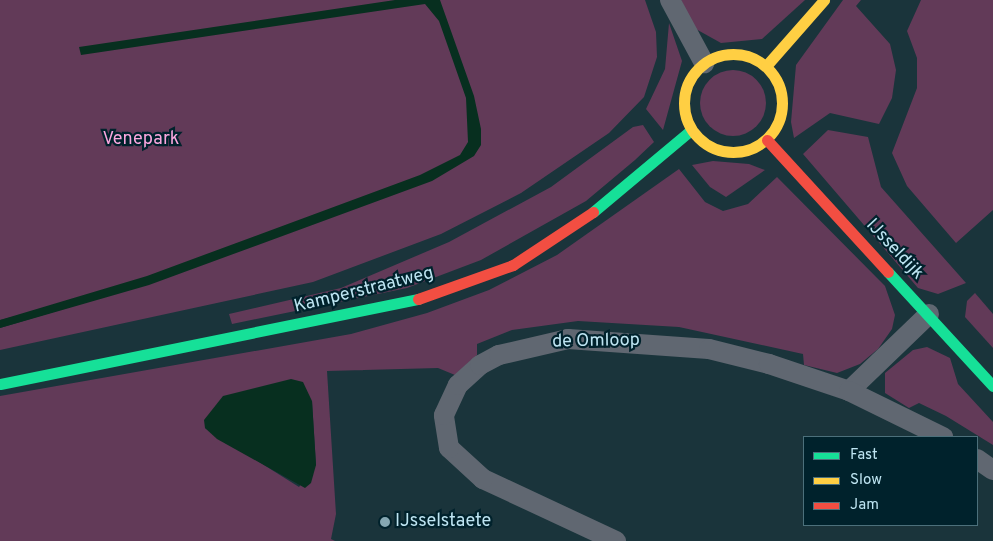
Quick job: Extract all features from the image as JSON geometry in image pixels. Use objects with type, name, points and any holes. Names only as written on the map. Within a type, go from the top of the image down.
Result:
[{"type":"main road","points":[[766,66],[824,0]]},
{"type":"main road","points":[[722,54],[738,54],[766,66],[777,81],[782,110],[767,140],[744,152],[730,152],[701,142],[691,130],[683,101],[686,84],[704,63],[722,54]]},
{"type":"main road","name":"Kamperstraatweg","points":[[0,384],[409,302],[503,268],[579,224],[691,130]]},
{"type":"main road","name":"IJsseldijk","points":[[767,140],[929,314],[993,386]]},
{"type":"street","points":[[670,0],[704,63]]},
{"type":"street","points":[[849,391],[929,314]]},
{"type":"street","name":"de Omloop","points":[[616,541],[483,479],[449,448],[444,415],[458,385],[480,365],[499,355],[549,342],[643,341],[761,362],[849,391],[941,436]]},
{"type":"street","points":[[978,460],[993,470]]},
{"type":"green space","name":"Venepark","points":[[0,0],[645,0],[656,32],[657,57],[644,97],[609,133],[521,193],[441,234],[313,282],[0,350],[0,328],[157,281],[0,320]]},
{"type":"green space","points":[[681,0],[805,0],[762,39],[721,43],[694,28]]},
{"type":"green space","points":[[843,0],[861,0],[856,6],[890,44],[896,70],[892,98],[879,124],[830,113],[794,138],[791,122],[796,65]]},
{"type":"green space","points":[[921,0],[993,0],[993,210],[956,243],[907,186],[892,153],[917,88],[917,58],[907,31]]},
{"type":"green space","points":[[669,23],[682,61],[663,130],[646,109],[665,69]]},
{"type":"green space","points":[[733,70],[746,73],[756,80],[763,90],[766,103],[763,116],[756,126],[746,133],[733,136],[720,133],[710,126],[703,116],[700,103],[703,90],[710,80],[720,73]]},
{"type":"green space","points":[[643,125],[654,142],[586,201],[481,260],[407,288],[232,324],[229,314],[341,288],[449,242],[551,187],[633,127]]},
{"type":"green space","points":[[828,130],[868,137],[881,187],[966,283],[938,294],[918,288],[803,154]]},
{"type":"green space","points":[[713,161],[749,164],[765,170],[726,197],[710,187],[692,165]]},
{"type":"green space","points":[[679,169],[705,202],[723,211],[748,204],[777,177],[885,286],[895,315],[892,329],[878,349],[860,364],[837,373],[804,365],[803,354],[679,327],[578,321],[512,330],[477,344],[477,355],[455,375],[438,368],[327,371],[336,514],[331,539],[335,541],[0,541],[0,396],[351,334],[427,313],[489,290],[557,255]],"holes":[[[312,401],[316,465],[299,487],[205,428]]]},
{"type":"green space","points":[[975,293],[993,314],[993,348],[965,317],[967,301]]},
{"type":"green space","points":[[927,347],[950,358],[958,384],[993,422],[993,445],[946,416],[919,403],[909,408],[885,393],[885,373],[913,350]]},
{"type":"shaded area","points":[[395,0],[440,0],[474,96],[481,129],[481,145],[474,156],[432,181],[149,285],[0,328],[0,320],[147,276],[420,175],[460,155],[468,142],[466,98],[439,21],[425,4],[81,55],[79,47]]},
{"type":"shaded area","points":[[291,379],[303,382],[312,401],[316,465],[311,483],[305,488],[217,439],[205,428],[204,420],[223,396]]},
{"type":"traffic: fast","points":[[593,212],[691,130]]},
{"type":"traffic: fast","points":[[888,272],[993,386]]},
{"type":"traffic: fast","points":[[0,384],[418,299]]},
{"type":"traffic: slow","points":[[766,66],[824,0]]},
{"type":"traffic: slow","points":[[733,54],[752,57],[768,68],[779,84],[782,103],[779,122],[768,138],[752,149],[733,152],[714,149],[698,138],[687,122],[684,103],[687,84],[698,68],[714,57],[733,54]]},
{"type":"traffic: jam","points":[[767,140],[888,272]]},
{"type":"traffic: jam","points":[[418,299],[513,265],[593,212]]},
{"type":"place","name":"IJsselstaete","points":[[385,522]]}]
